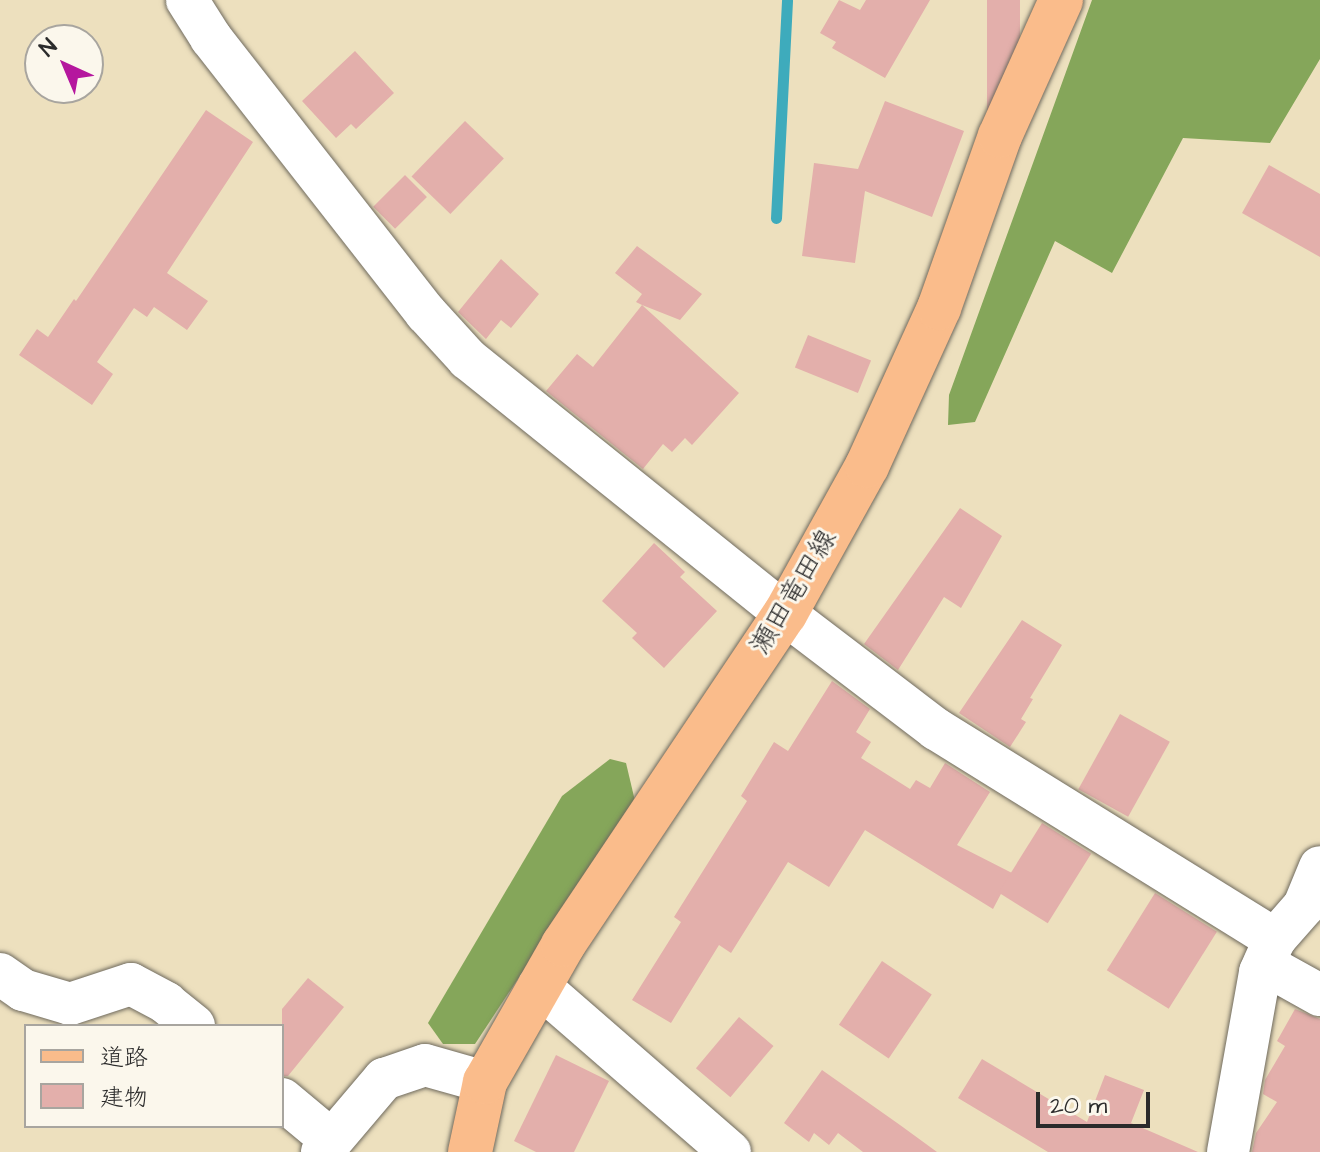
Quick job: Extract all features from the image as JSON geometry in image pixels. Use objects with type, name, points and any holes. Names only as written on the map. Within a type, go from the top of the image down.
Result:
[{"type":"main road","name":"瀬田竜田線","points":[[470,1152],[485,1082],[539,986],[563,945],[785,614],[867,466],[939,308],[1000,136],[1061,0]]},
{"type":"street","points":[[187,0],[211,38],[367,238],[468,359],[785,614],[936,729],[1269,952],[1320,995]]},
{"type":"street","points":[[1228,1152],[1269,952],[1304,906],[1320,867]]},
{"type":"street","points":[[0,974],[23,990],[70,1004],[131,984],[166,1003],[192,1024]]},
{"type":"street","points":[[539,986],[730,1152]]},
{"type":"street","points":[[284,1101],[326,1145],[384,1079],[425,1065],[485,1082]]},
{"type":"green space","points":[[1092,0],[1320,0],[1320,59],[1270,143],[1183,138],[1112,273],[1055,241],[975,422],[948,425],[949,395]]},
{"type":"green space","points":[[610,759],[626,763],[635,801],[475,1044],[443,1044],[428,1023],[562,796]]},
{"type":"building","points":[[839,0],[860,10],[866,0],[930,0],[885,78],[832,48],[836,42],[820,33]]},
{"type":"building","points":[[987,0],[1020,0],[1020,119],[987,119]]},
{"type":"building","points":[[355,51],[394,93],[356,129],[351,124],[336,138],[302,101]]},
{"type":"building","points":[[885,101],[964,131],[932,217],[865,191],[855,263],[802,256],[814,163],[858,169]]},
{"type":"building","points":[[206,110],[253,142],[167,273],[208,301],[187,330],[154,307],[147,317],[134,308],[97,362],[113,374],[92,405],[19,355],[37,329],[48,337],[74,299],[76,301]]},
{"type":"building","points":[[465,121],[504,159],[450,214],[412,176]]},
{"type":"building","points":[[1269,165],[1320,194],[1320,257],[1242,213]]},
{"type":"building","points":[[405,175],[427,197],[395,229],[373,207]]},
{"type":"building","points":[[637,246],[702,294],[680,320],[636,302],[642,294],[615,273]]},
{"type":"building","points":[[501,259],[539,294],[511,328],[501,320],[486,339],[458,312]]},
{"type":"building","points":[[642,305],[739,393],[692,445],[685,438],[672,452],[663,444],[643,469],[546,391],[577,354],[593,367]]},
{"type":"building","points":[[808,335],[871,360],[858,393],[795,367]]},
{"type":"building","points":[[960,508],[1002,536],[961,608],[944,597],[898,670],[864,644]]},
{"type":"building","points":[[654,543],[685,572],[680,577],[717,611],[664,668],[632,638],[637,633],[602,601]]},
{"type":"building","points":[[1022,620],[1062,645],[1030,698],[1033,699],[1021,719],[1026,722],[1010,747],[959,713]]},
{"type":"building","points":[[832,681],[870,709],[856,732],[871,742],[861,758],[910,789],[916,780],[930,788],[945,763],[990,792],[957,845],[1012,873],[993,909],[865,830],[829,887],[788,862],[731,953],[719,945],[671,1023],[632,1000],[681,922],[674,917],[747,801],[741,796],[774,742],[788,751]]},
{"type":"building","points":[[1120,714],[1170,742],[1128,817],[1078,789]]},
{"type":"building","points":[[1042,823],[1091,854],[1048,923],[999,893]]},
{"type":"building","points":[[1155,893],[1217,932],[1169,1009],[1107,970]]},
{"type":"building","points":[[882,961],[932,995],[889,1058],[839,1025]]},
{"type":"building","points":[[308,978],[344,1007],[288,1076],[284,1076],[282,1009]]},
{"type":"building","points":[[1295,1009],[1320,1019],[1320,1152],[1252,1152],[1256,1133],[1277,1102],[1263,1094],[1265,1080],[1285,1046],[1277,1041]]},
{"type":"building","points":[[739,1017],[773,1046],[730,1097],[696,1068]]},
{"type":"building","points":[[556,1055],[609,1081],[574,1152],[536,1152],[514,1141]]},
{"type":"building","points":[[982,1059],[1087,1122],[1105,1075],[1144,1090],[1131,1123],[1198,1152],[1048,1152],[958,1098]]},
{"type":"building","points":[[822,1070],[937,1152],[863,1152],[838,1133],[829,1145],[814,1133],[809,1142],[784,1123]]},
{"type":"waterway","points":[[776,218],[787,0]]}]
